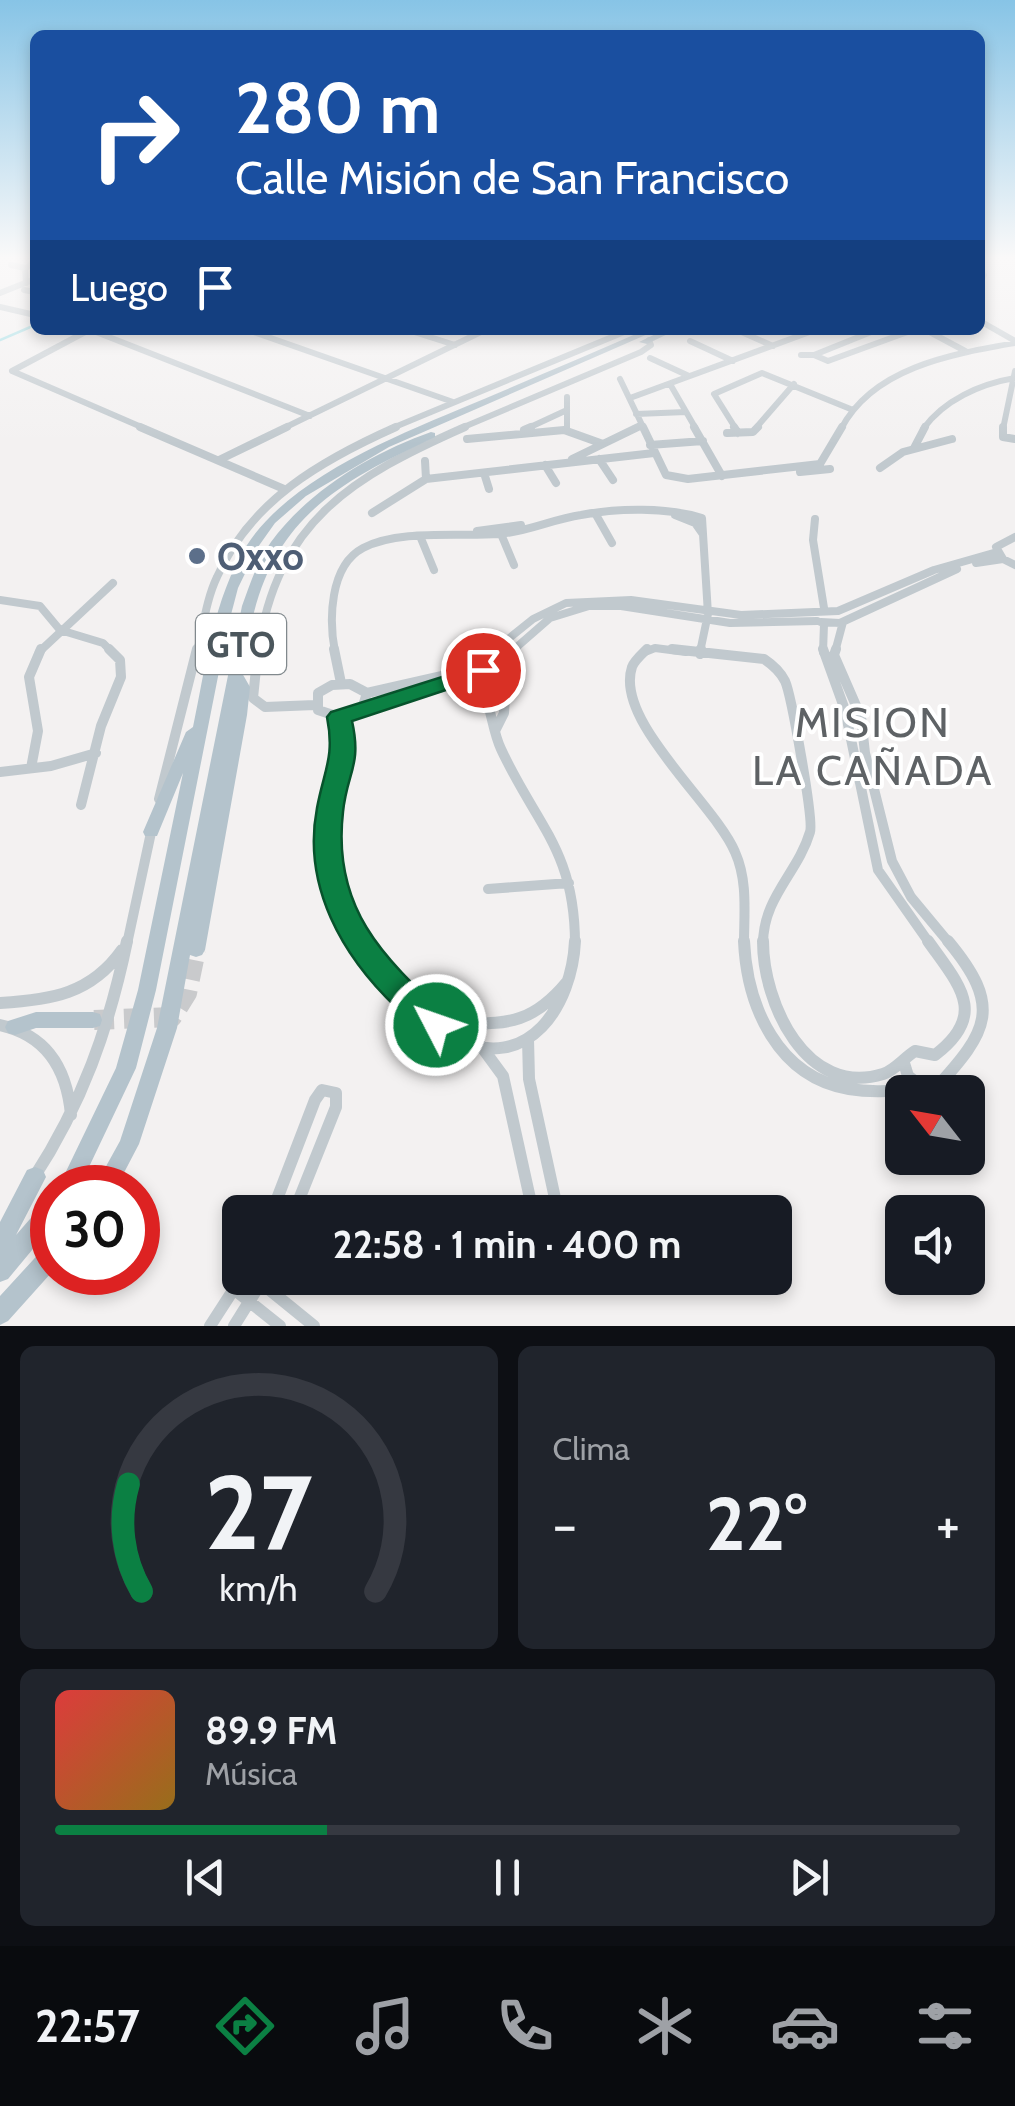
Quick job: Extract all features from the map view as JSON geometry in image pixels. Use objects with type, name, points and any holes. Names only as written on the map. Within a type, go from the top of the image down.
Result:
[{"type":"main road","name":"GTO","points":[[117,1165],[129,1144],[167,1028],[242,637],[252,592],[269,552],[290,522],[332,486],[430,435],[651,335]]},
{"type":"main road","name":"GTO","points":[[79,1165],[126,1068],[147,990],[236,576],[263,531],[302,494],[385,445],[651,335]]},
{"type":"main road","points":[[242,637],[261,648]]},
{"type":"main road","points":[[196,950],[240,715],[243,687],[235,673]]},
{"type":"main road","points":[[151,832],[207,699]]},
{"type":"main road","points":[[7,1026],[36,1020],[94,1020]]},
{"type":"main road","points":[[0,1244],[30,1187]]},
{"type":"main road","points":[[0,1270],[30,1235]]},
{"type":"main road","points":[[0,1313],[30,1280]]},
{"type":"street","points":[[985,325],[1015,342]]},
{"type":"street","points":[[80,335],[12,370],[284,489]]},
{"type":"street","points":[[103,335],[310,416]]},
{"type":"street","points":[[262,335],[454,402]]},
{"type":"street","points":[[424,335],[455,345]]},
{"type":"street","points":[[218,460],[476,335]]},
{"type":"street","points":[[43,1165],[71,1121],[104,1043],[151,832],[222,560],[243,528],[284,489],[354,446],[616,335]]},
{"type":"street","points":[[315,705],[274,708],[256,703],[271,591],[285,557],[308,524],[335,498],[404,456],[640,352],[651,345],[651,335]]},
{"type":"street","points":[[748,335],[773,346]]},
{"type":"street","points":[[630,398],[800,335]]},
{"type":"street","points":[[801,355],[814,355],[864,335]]},
{"type":"street","points":[[814,355],[830,364],[901,335]]},
{"type":"street","points":[[935,335],[966,352]]},
{"type":"street","points":[[690,342],[733,361]]},
{"type":"street","points":[[620,379],[652,449],[671,478],[830,469],[832,445],[853,410],[884,384],[966,352],[1015,342]]},
{"type":"street","points":[[650,358],[688,376]]},
{"type":"street","points":[[738,433],[714,394],[763,370],[853,410]]},
{"type":"street","points":[[914,448],[923,427],[955,402],[983,388],[1013,383],[1002,434],[1015,439]]},
{"type":"street","points":[[670,384],[722,476]]},
{"type":"street","points":[[727,433],[753,432],[794,384]]},
{"type":"street","points":[[566,430],[567,397]]},
{"type":"street","points":[[519,433],[567,410]]},
{"type":"street","points":[[636,414],[686,412]]},
{"type":"street","points":[[562,464],[642,425]]},
{"type":"street","points":[[923,427],[942,440]]},
{"type":"street","points":[[466,440],[566,430],[602,444]]},
{"type":"street","points":[[880,468],[888,459],[914,448],[952,439]]},
{"type":"street","points":[[372,512],[426,480],[599,459],[703,441]]},
{"type":"street","points":[[599,459],[613,480]]},
{"type":"street","points":[[425,460],[426,480]]},
{"type":"street","points":[[545,465],[556,483]]},
{"type":"street","points":[[484,473],[489,489]]},
{"type":"street","points":[[413,487],[424,493]]},
{"type":"street","points":[[341,683],[327,626],[346,561],[370,544],[595,514],[663,512],[689,520],[702,533],[708,617],[700,654]]},
{"type":"street","points":[[595,514],[612,543]]},
{"type":"street","points":[[814,519],[810,535],[824,579],[824,608],[819,620],[822,656],[845,710],[878,870],[962,989],[966,1019],[956,1039],[936,1055]]},
{"type":"street","points":[[477,532],[501,534],[524,525]]},
{"type":"street","points":[[501,534],[514,565]]},
{"type":"street","points":[[420,536],[434,570]]},
{"type":"street","points":[[1000,556],[1000,542],[1015,538]]},
{"type":"street","points":[[946,1075],[976,1044],[983,1024],[982,996],[968,965],[911,898],[892,860],[865,753],[862,717],[834,655],[842,617],[888,591],[1000,556],[1015,565]]},
{"type":"street","points":[[401,692],[484,658],[549,612],[614,605],[708,617],[819,620],[899,599],[918,582]]},
{"type":"street","points":[[31,768],[38,731],[31,668],[41,648],[114,583]]},
{"type":"street","points":[[888,591],[899,599]]},
{"type":"street","points":[[0,600],[40,606],[60,630],[103,643],[122,665],[81,806]]},
{"type":"street","points":[[824,608],[842,617]]},
{"type":"street","points":[[315,705],[323,714],[339,717],[367,699],[458,682],[508,654],[549,612]]},
{"type":"street","points":[[885,1091],[830,1085],[792,1064],[776,1050],[764,1028],[745,972],[744,869],[712,812],[643,726],[631,695],[637,658],[645,649],[744,654],[762,659],[781,673],[793,698],[798,754],[812,824],[772,894],[763,932],[768,984],[787,1032],[806,1055],[847,1076],[877,1076],[904,1063],[915,1051],[936,1055],[948,1070]]},
{"type":"street","points":[[496,731],[504,713],[508,654]]},
{"type":"street","points":[[339,717],[346,751],[330,808],[327,845],[338,911],[386,979],[452,1037],[479,1045],[502,1046],[528,1039],[555,1015],[569,980],[576,940],[569,883],[544,813],[506,757],[485,696],[444,675]]},
{"type":"street","points":[[315,705],[318,693],[341,683],[358,686],[367,699]]},
{"type":"street","points":[[0,768],[31,768],[96,753]]},
{"type":"street","points":[[488,889],[569,883]]},
{"type":"street","points":[[0,1003],[53,1000],[82,992],[110,970],[128,941]]},
{"type":"street","points":[[436,1025],[482,1028],[519,1021],[543,1007],[569,980]]},
{"type":"street","points":[[7,1026],[57,1060],[70,1092],[71,1121]]},
{"type":"street","points":[[528,1039],[529,1080],[554,1195]]},
{"type":"street","points":[[479,1045],[502,1070],[530,1195]]},
{"type":"street","points":[[904,1063],[908,1075]]},
{"type":"street","points":[[279,1195],[316,1097],[331,1089],[337,1096],[336,1107],[301,1195]]},
{"type":"street","points":[[0,1220],[30,1183]]},
{"type":"street","points":[[210,1326],[231,1295]]},
{"type":"street","points":[[245,1295],[280,1326]]},
{"type":"street","points":[[234,1326],[253,1295]]},
{"type":"street","points":[[279,1295],[314,1326]]},
{"type":"waterway","points":[[0,340],[30,327]]},
{"type":"tunnel","points":[[94,1020],[172,1017],[187,993],[196,950]]},
{"type":"place","name":"Oxxo","points":[[197,556]]},
{"type":"district","name":"MISION LA CAÑADA","points":[[873,746]]},
{"type":"route","points":[[436,1025],[408,1003],[352,936],[332,892],[327,826],[346,751],[339,717],[356,713],[367,704],[431,690],[483,670]]}]
